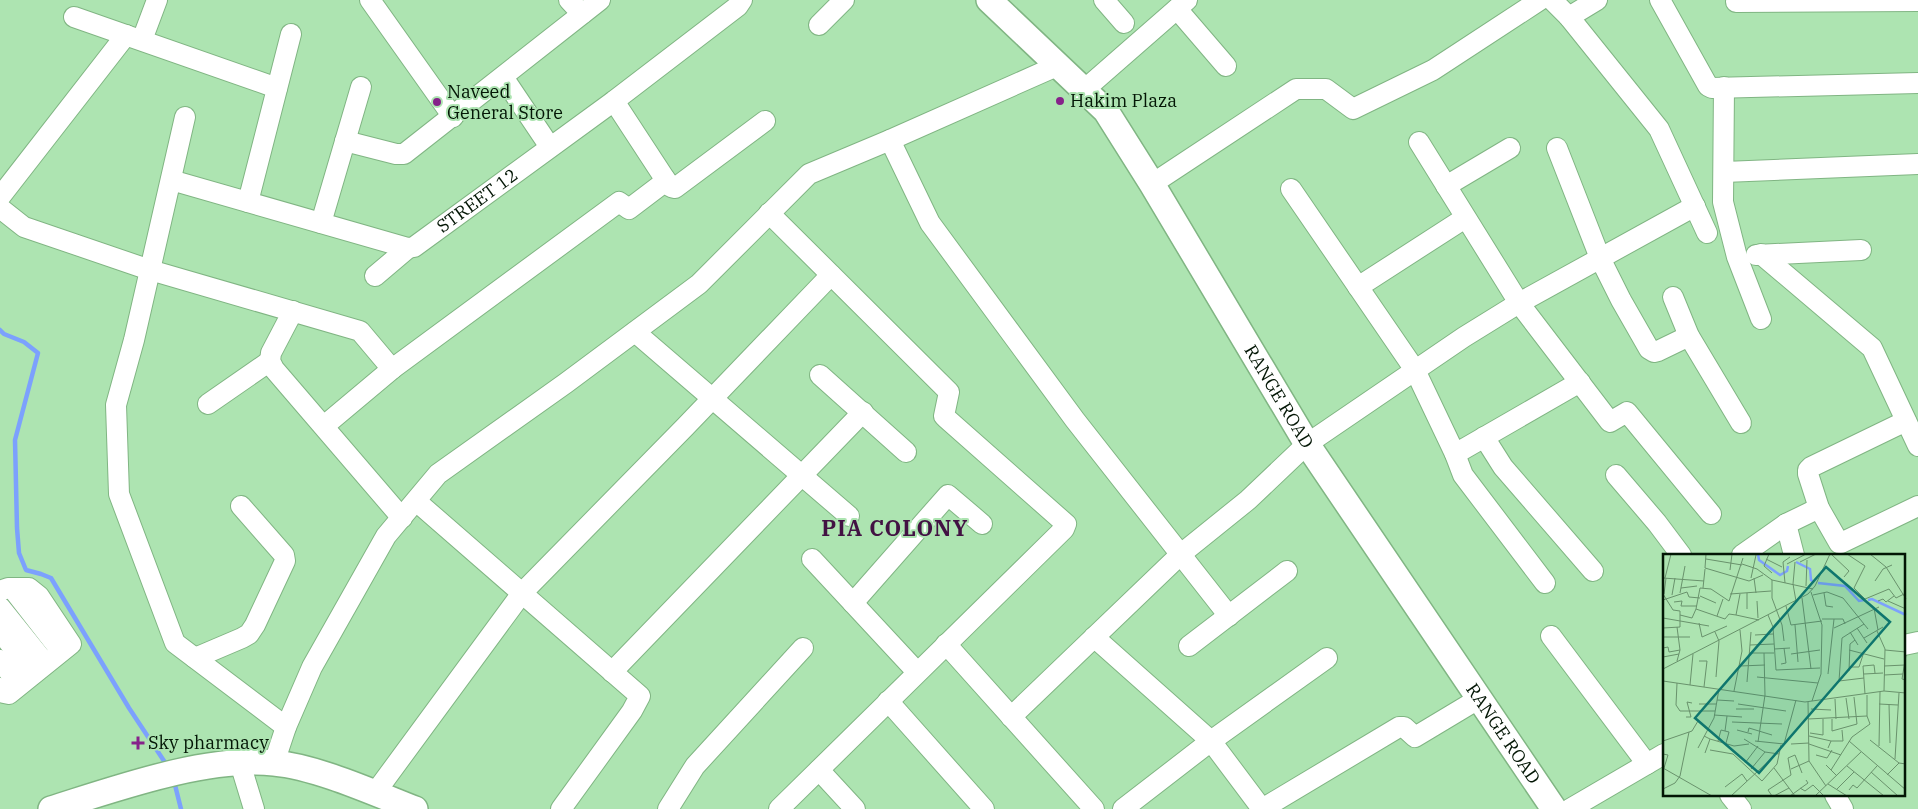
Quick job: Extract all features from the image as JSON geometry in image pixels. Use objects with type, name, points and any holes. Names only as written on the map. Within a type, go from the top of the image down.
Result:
[{"type":"main road","name":"RANGE ROAD","points":[[989,0],[1106,111],[1152,184],[1307,444],[1554,809]]},
{"type":"main road","points":[[51,809],[149,779],[206,767],[240,763],[274,763],[313,772],[415,809]]},
{"type":"street","points":[[0,197],[134,38],[157,0]]},
{"type":"street","points":[[370,0],[452,117]]},
{"type":"street","points":[[345,141],[396,154],[404,154],[503,77],[576,7],[600,0]]},
{"type":"street","points":[[819,24],[844,0]]},
{"type":"street","points":[[1104,0],[1124,23]]},
{"type":"street","points":[[1152,184],[1296,89],[1326,89],[1353,109],[1433,70],[1540,0]]},
{"type":"street","points":[[1552,0],[1569,17],[1659,129],[1707,233]]},
{"type":"street","points":[[1569,17],[1597,0]]},
{"type":"street","points":[[1660,0],[1708,86],[1712,88],[1918,83]]},
{"type":"street","name":"STREET 12","points":[[375,276],[408,248],[414,247],[614,101],[742,1]]},
{"type":"street","points":[[1736,2],[1918,2]]},
{"type":"street","points":[[1084,90],[1182,4],[1226,66]]},
{"type":"street","points":[[74,17],[277,88]]},
{"type":"street","points":[[248,202],[291,34]]},
{"type":"street","points":[[274,763],[286,727],[312,667],[386,536],[438,474],[566,383],[699,284],[808,174],[1059,65]]},
{"type":"street","points":[[503,77],[550,148]]},
{"type":"street","points":[[321,223],[361,87]]},
{"type":"street","points":[[1724,87],[1723,202],[1737,257],[1761,319]]},
{"type":"street","points":[[614,101],[665,179],[671,187],[675,188],[765,121]]},
{"type":"street","points":[[185,117],[134,340],[116,405],[119,494],[175,643],[286,727]]},
{"type":"street","points":[[890,140],[930,223],[1075,420],[1229,616]]},
{"type":"street","points":[[1419,142],[1519,303],[1610,422],[1627,412],[1711,514]]},
{"type":"street","points":[[1446,186],[1510,148]]},
{"type":"street","points":[[1558,148],[1600,258],[1649,349],[1654,352],[1658,351],[1689,336]]},
{"type":"street","points":[[1724,172],[1918,164]]},
{"type":"street","points":[[324,426],[392,369],[619,202],[629,209],[662,184],[665,179]]},
{"type":"street","points":[[171,180],[408,248]]},
{"type":"street","points":[[1291,190],[1415,370],[1463,475],[1545,583]]},
{"type":"street","points":[[1011,717],[1181,554],[1248,500],[1307,444],[1464,337],[1519,303],[1694,206]]},
{"type":"street","points":[[0,208],[24,227],[150,270],[360,330],[392,369]]},
{"type":"street","points":[[769,213],[949,392],[944,416],[1066,524],[1064,529],[779,809]]},
{"type":"street","points":[[1358,287],[1466,218]]},
{"type":"street","points":[[1737,257],[1761,254],[1861,250]]},
{"type":"street","points":[[1761,254],[1872,348],[1918,446]]},
{"type":"street","points":[[375,793],[522,593],[831,275]]},
{"type":"street","points":[[1673,297],[1689,336],[1741,423]]},
{"type":"street","points":[[293,311],[271,353],[270,360],[274,369],[402,518]]},
{"type":"street","points":[[635,332],[849,516]]},
{"type":"street","points":[[208,404],[270,360]]},
{"type":"street","points":[[820,375],[906,452]]},
{"type":"street","points":[[1455,454],[1580,382]]},
{"type":"street","points":[[612,672],[862,412]]},
{"type":"street","points":[[1906,421],[1811,466],[1808,470],[1819,508],[1836,541],[1842,543],[1918,506]]},
{"type":"street","points":[[1484,436],[1503,467],[1593,571]]},
{"type":"street","points":[[1616,475],[1658,523],[1680,554]]},
{"type":"street","points":[[853,603],[948,495],[982,524]]},
{"type":"street","points":[[416,501],[640,696],[632,711],[561,809]]},
{"type":"street","points":[[195,658],[249,634],[285,561],[284,555],[241,506]]},
{"type":"street","points":[[1743,554],[1786,524],[1819,508]]},
{"type":"street","points":[[1786,524],[1794,554]]},
{"type":"street","points":[[812,560],[917,672]]},
{"type":"street","points":[[1189,646],[1287,571]]},
{"type":"street","points":[[6,590],[29,588],[39,596],[70,644],[32,672]]},
{"type":"street","points":[[0,607],[32,672]]},
{"type":"street","points":[[0,631],[32,672]]},
{"type":"street","points":[[1551,636],[1646,764]]},
{"type":"street","points":[[1094,637],[1211,740],[1262,809],[1399,727],[1404,727],[1414,736],[1480,698]]},
{"type":"street","points":[[946,644],[1094,809]]},
{"type":"street","points":[[668,809],[695,766],[803,648]]},
{"type":"street","points":[[1123,809],[1211,740],[1327,658]]},
{"type":"street","points":[[0,660],[32,672]]},
{"type":"street","points":[[888,701],[984,809]]},
{"type":"street","points":[[1570,809],[1663,755]]},
{"type":"street","points":[[240,763],[254,809]]},
{"type":"street","points":[[819,770],[856,809]]},
{"type":"street","points":[[1731,796],[1741,809]]},
{"type":"street","points":[[1836,796],[1843,809]]},
{"type":"waterway","points":[[0,330],[4,334],[24,342],[38,353],[15,440],[19,553],[26,570],[51,578],[129,708],[168,767]]},
{"type":"waterway","points":[[174,781],[181,809]]},
{"type":"place","name":"Hakim Plaza","points":[[1060,101]]},
{"type":"place","name":"Naveed General Store","points":[[437,102]]},
{"type":"place","name":"Sky pharmacy","points":[[138,743]]},
{"type":"district","name":"PIA COLONY","points":[[895,528]]}]
